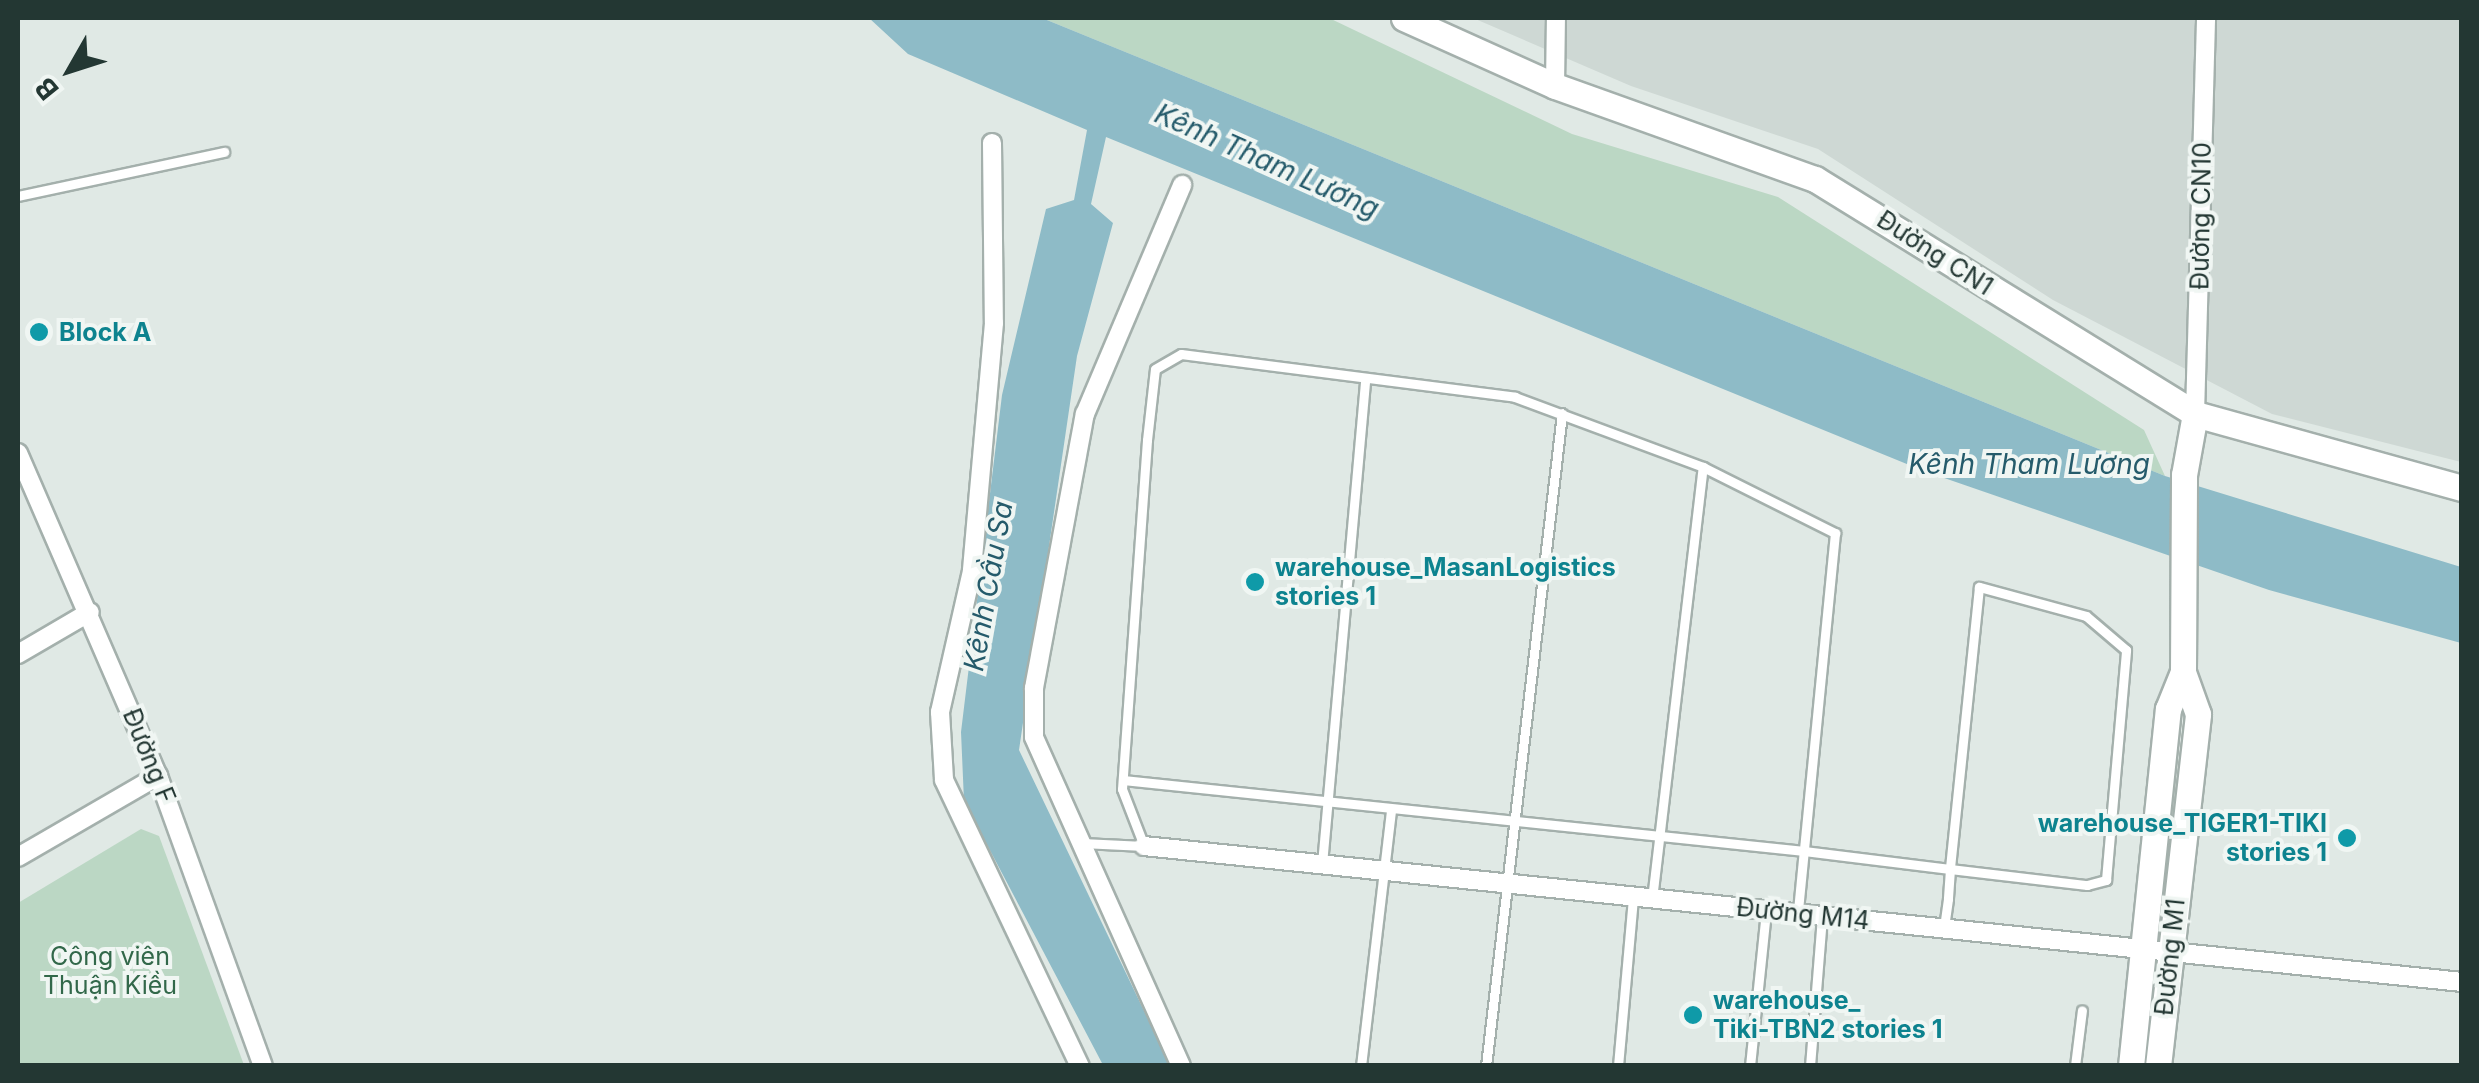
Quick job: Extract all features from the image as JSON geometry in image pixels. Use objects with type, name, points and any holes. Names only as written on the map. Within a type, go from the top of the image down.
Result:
[{"type":"street","name":"Đường CN1","points":[[1404,18],[1555,86],[1815,179],[2195,414],[2462,488]]},
{"type":"street","points":[[1555,86],[1556,18]]},
{"type":"street","name":"Đường CN10","points":[[2195,414],[2206,18]]},
{"type":"street","points":[[992,143],[994,324],[972,571],[940,712],[944,780],[1080,1066]]},
{"type":"street","points":[[1182,186],[1085,414],[1034,688],[1044,770],[1082,843],[1182,1066]]},
{"type":"street","name":"Đường M1","points":[[2158,1066],[2198,714],[2183,672],[2184,475],[2195,414]]},
{"type":"street","name":"Đường F","points":[[18,453],[158,776],[264,1066]]},
{"type":"street","points":[[18,654],[90,612]]},
{"type":"street","name":"Đường M1","points":[[2130,1066],[2168,709],[2183,672]]},
{"type":"street","points":[[18,857],[158,776]]},
{"type":"street","name":"Đường M14","points":[[1144,846],[2462,982]]},
{"type":"lane","points":[[18,196],[224,152]]},
{"type":"lane","points":[[1082,843],[1144,846],[1123,780],[1156,369],[1181,354],[1515,396],[1703,467],[1835,534],[1798,913]]},
{"type":"lane","points":[[1322,864],[1365,378]]},
{"type":"lane","points":[[1486,1066],[1504,884],[1562,412]]},
{"type":"lane","points":[[1618,1066],[1642,898],[1659,840],[1703,467]]},
{"type":"lane","points":[[1123,780],[1659,840],[1804,851],[1950,869],[2106,880],[2126,650],[2086,616],[1979,586],[1950,869],[1944,928]]},
{"type":"lane","points":[[1360,1066],[1391,810]]},
{"type":"lane","points":[[1750,1066],[1766,911]]},
{"type":"lane","points":[[1810,1066],[1822,916]]},
{"type":"lane","points":[[2075,1066],[2082,1010]]},
{"type":"shaded area","points":[[1473,18],[2461,18],[2461,462],[2272,414],[2053,300],[1818,149],[1631,86]]},
{"type":"green space","points":[[1042,18],[1329,18],[1572,134],[1778,197],[2144,430],[2165,476]]},
{"type":"green space","name":"Công viên Thuận Kiều","points":[[141,829],[159,836],[244,1065],[18,1065],[18,903]]},
{"type":"water","name":"Kênh Tham Lương","points":[[869,18],[1042,18],[2165,476],[2461,567],[2461,643],[2269,590],[1924,471],[1106,137],[1091,204],[1113,223],[1077,356],[1019,750],[1170,1065],[1103,1065],[964,801],[961,732],[1002,395],[1046,209],[1074,200],[1087,130],[908,54]]},
{"type":"place","name":"Block A","points":[[39,332]]},
{"type":"place","name":"warehouse_MasanLogistics stories 1","points":[[1255,582]]},
{"type":"place","name":"warehouse_TIGER1-TIKI stories 1","points":[[2347,838]]},
{"type":"place","name":"warehouse_ Tiki-TBN2 stories 1","points":[[1693,1015]]},
{"type":"water label","name":"Kênh Cầu Sa","points":[[988,586]]}]
